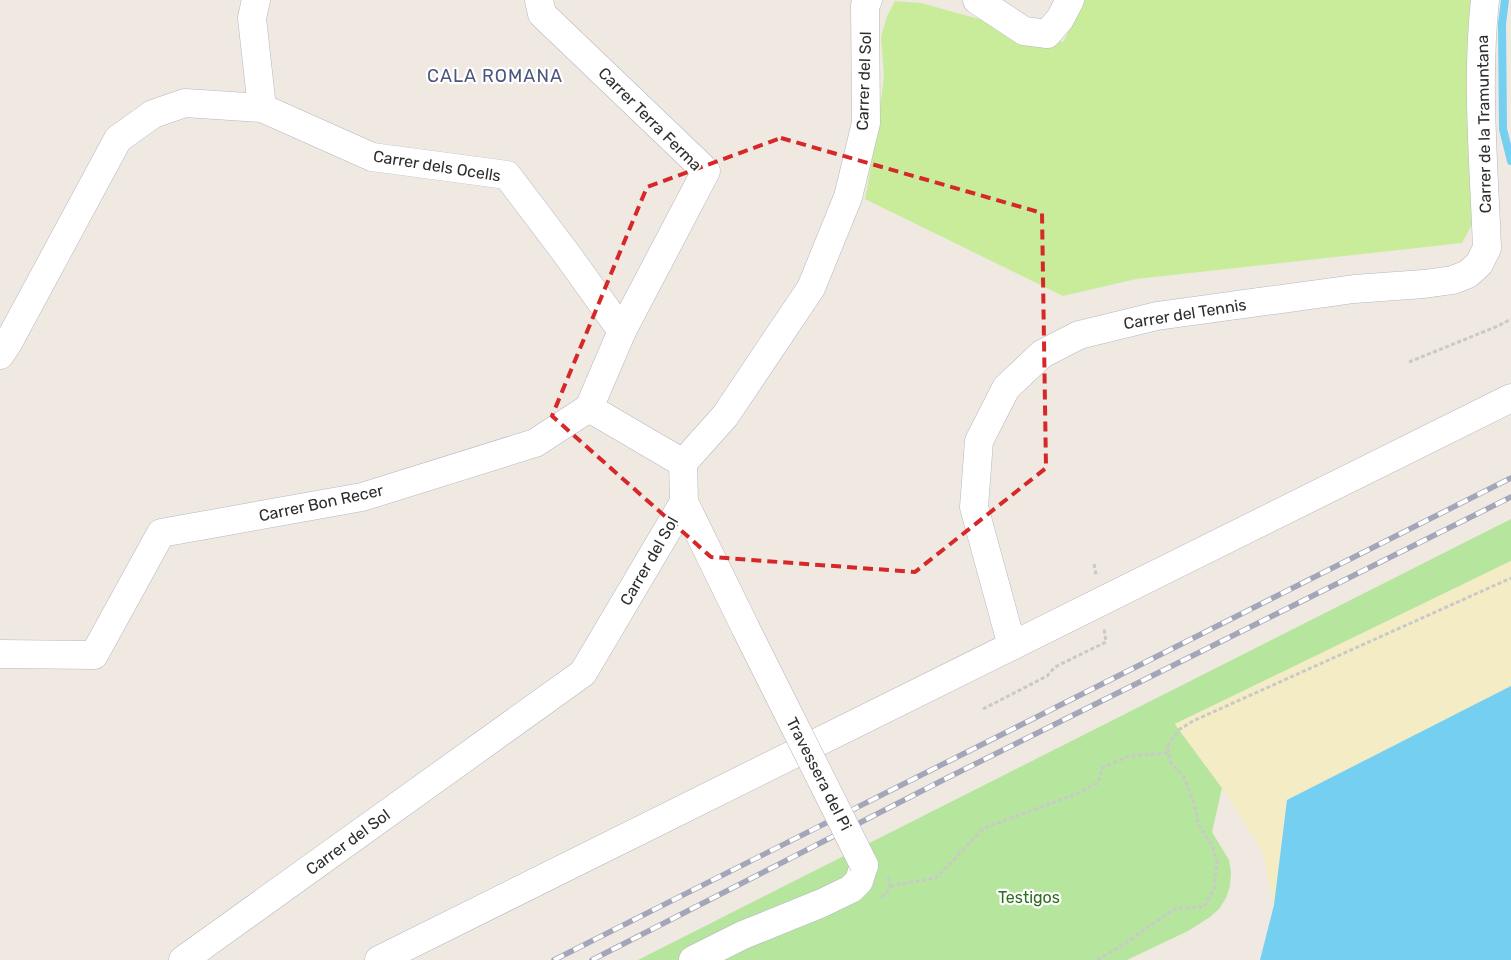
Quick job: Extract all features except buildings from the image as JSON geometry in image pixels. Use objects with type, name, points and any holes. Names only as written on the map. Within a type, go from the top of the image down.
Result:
[{"type":"street","points":[[256,0],[252,18],[262,108]]},
{"type":"street","name":"Carrer Terra Ferma","points":[[539,0],[542,14],[706,171],[622,331]]},
{"type":"street","name":"Carrer del Sol","points":[[183,960],[584,673],[684,502],[683,463],[725,416],[811,288],[848,197],[866,123],[865,5],[868,0]]},
{"type":"street","points":[[977,0],[1024,31],[1048,34],[1060,19],[1070,0]]},
{"type":"street","name":"Carrer de la Tramuntana","points":[[1485,0],[1481,40],[1481,106],[1487,248]]},
{"type":"street","name":"Carrer dels Ocells","points":[[0,355],[118,139],[153,114],[185,103],[262,108],[372,157],[507,175],[622,331]]},
{"type":"street","name":"Carrer del Tennis","points":[[1012,646],[974,507],[979,441],[1006,388],[1042,354],[1079,335],[1157,316],[1354,289],[1452,280],[1468,274],[1479,264],[1487,248]]},
{"type":"street","points":[[622,331],[589,408],[683,463]]},
{"type":"street","points":[[379,960],[1511,398]]},
{"type":"street","name":"Carrer Bon Recer","points":[[0,654],[94,655],[161,533],[362,497],[535,443],[589,408]]},
{"type":"street","name":"Travessera del Pi","points":[[684,502],[864,865],[859,881],[851,889],[822,904],[743,935],[693,960]]},
{"type":"path","points":[[1408,362],[1511,320]]},
{"type":"path","points":[[1097,960],[1126,944],[1148,926],[1176,908],[1204,907],[1214,888],[1217,862],[1212,845],[1199,826],[1193,800],[1184,778],[1170,762],[1168,753],[1167,746],[1180,729],[1193,721],[1511,578]]},
{"type":"path","points":[[890,886],[936,878],[984,828],[1076,794],[1098,782],[1102,768],[1129,756],[1168,753]]},
{"type":"highlighted area","points":[[781,138],[1042,213],[1046,468],[915,572],[711,557],[552,416],[647,187]]},
{"type":"green space","points":[[1085,0],[1473,0],[1477,215],[1462,243],[1136,279],[1063,296],[865,199],[884,76],[881,37],[887,16],[895,1],[921,3],[1063,42]]},
{"type":"green space","name":"Testigos","points":[[1511,519],[1511,561],[1175,724],[1222,788],[1212,832],[1229,860],[1231,872],[1230,886],[1226,898],[1219,909],[1188,931],[1127,960],[638,960]]},
{"type":"sand","points":[[1511,561],[1511,686],[1287,800],[1274,905],[1262,851],[1222,788],[1175,724]]},
{"type":"water","points":[[1511,686],[1511,960],[1260,960],[1274,905],[1287,800]]},
{"type":"waterway","points":[[1505,0],[1502,24],[1503,129],[1511,161]]},
{"type":"railway","points":[[554,960],[1511,478]]},
{"type":"railway","points":[[592,960],[949,777],[1511,497]]},
{"type":"district","name":"CALA ROMANA","points":[[495,76]]}]
